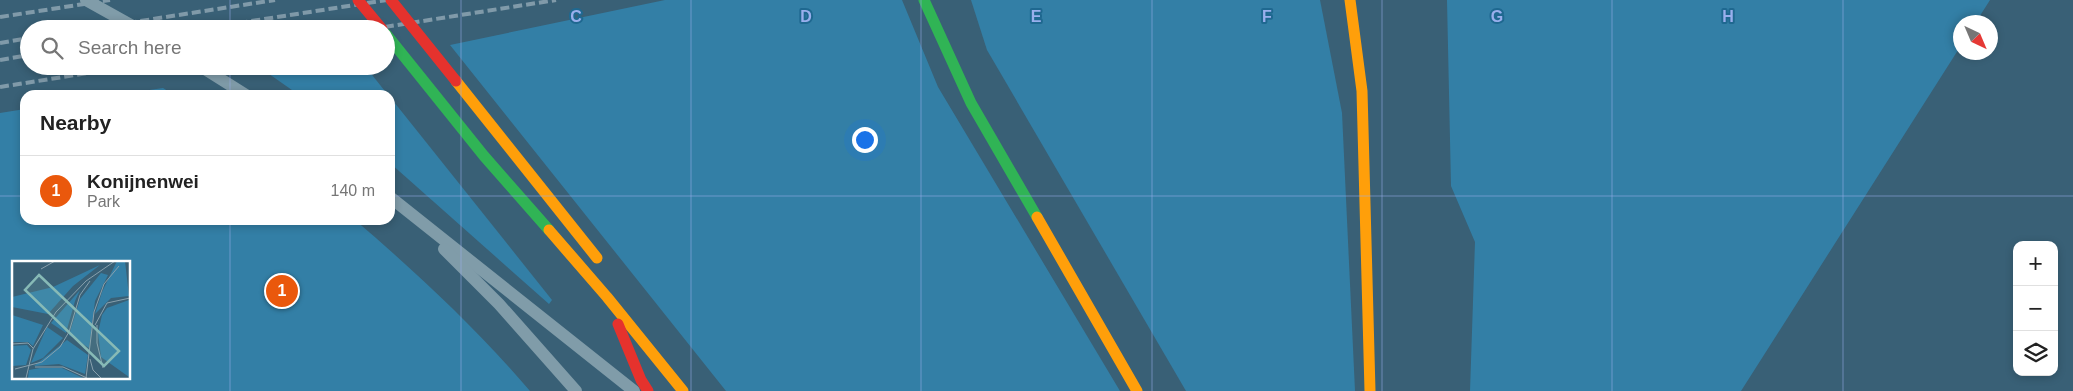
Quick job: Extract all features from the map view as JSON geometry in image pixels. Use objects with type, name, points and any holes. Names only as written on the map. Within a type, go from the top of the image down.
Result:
[{"type":"highway","points":[[358,0],[375,20]]},
{"type":"highway","points":[[391,0],[604,267]]},
{"type":"highway","points":[[1350,0],[1362,91],[1370,391]]},
{"type":"highway","points":[[926,5],[971,103],[1136,391]]},
{"type":"highway","points":[[395,45],[484,156],[607,297],[683,391]]},
{"type":"highway","points":[[607,297],[641,380],[648,391]]},
{"type":"lane","points":[[86,0],[122,20]]},
{"type":"lane","points":[[214,75],[238,90]]},
{"type":"lane","points":[[395,201],[634,391]]},
{"type":"lane","points":[[404,208],[499,304],[576,391]]},
{"type":"shaded area","points":[[665,0],[902,0],[938,87],[1120,391],[726,391],[450,45]]},
{"type":"shaded area","points":[[971,0],[1320,0],[1342,113],[1355,391],[1186,391],[987,50]]},
{"type":"shaded area","points":[[1447,0],[1990,0],[1980,15],[1953,15],[1953,58],[1741,391],[1470,391],[1475,242],[1451,186]]},
{"type":"shaded area","points":[[271,75],[372,75],[384,90],[292,90]]},
{"type":"shaded area","points":[[163,88],[166,90],[150,90]]},
{"type":"shaded area","points":[[395,103],[552,300],[549,304],[395,167]]},
{"type":"shaded area","points":[[20,110],[20,225],[361,225],[446,302],[530,391],[0,391],[0,113]]},
{"type":"railway","points":[[0,17],[110,0]]},
{"type":"railway","points":[[147,20],[275,0]]},
{"type":"railway","points":[[258,20],[387,0]]},
{"type":"railway","points":[[395,25],[556,0]]},
{"type":"railway","points":[[0,43],[20,40]]},
{"type":"railway","points":[[0,60],[20,57]]},
{"type":"railway","points":[[0,87],[75,75]]},
{"type":"traffic: fast","points":[[924,0],[971,103],[1037,217]]},
{"type":"traffic: fast","points":[[395,45],[484,156],[549,230]]},
{"type":"traffic: slow","points":[[1350,0],[1362,91],[1370,391]]},
{"type":"traffic: slow","points":[[456,81],[597,258]]},
{"type":"traffic: slow","points":[[1037,217],[1137,391]]},
{"type":"traffic: slow","points":[[549,230],[607,297],[683,391]]},
{"type":"traffic: jam","points":[[358,0],[375,20]]},
{"type":"traffic: jam","points":[[391,0],[456,81]]},
{"type":"traffic: jam","points":[[618,324],[641,380],[648,391]]},
{"type":"place","name":"Konijnenwei","points":[[282,291]]}]
